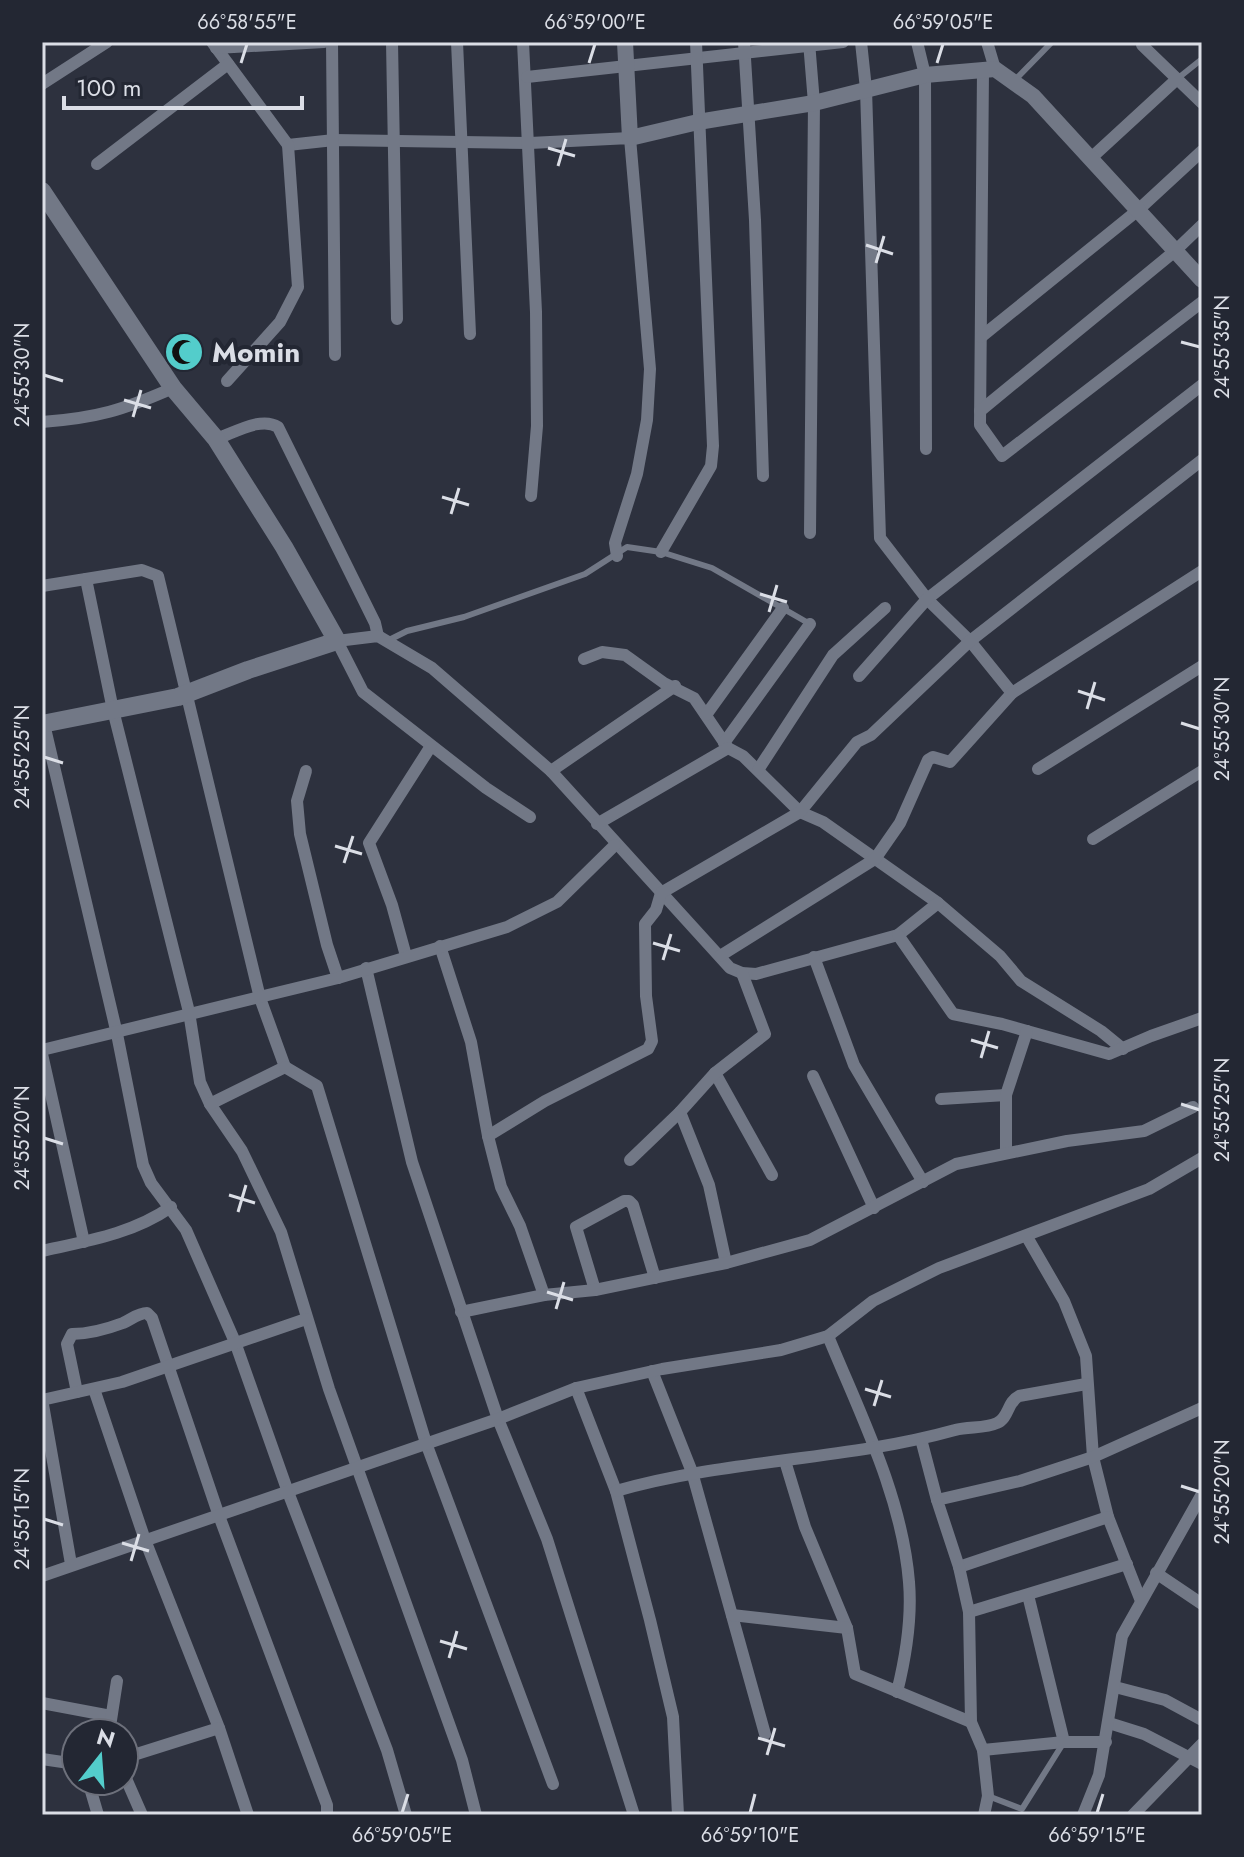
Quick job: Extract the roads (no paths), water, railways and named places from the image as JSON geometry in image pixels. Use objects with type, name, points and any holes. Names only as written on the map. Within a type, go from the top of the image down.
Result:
[{"type":"main road","points":[[42,191],[173,388],[216,439],[284,547],[337,641],[187,693],[43,724]]},
{"type":"street","points":[[42,84],[107,42]]},
{"type":"street","points":[[214,45],[324,42]]},
{"type":"street","points":[[332,42],[335,355]]},
{"type":"street","points":[[392,42],[397,319]]},
{"type":"street","points":[[457,42],[470,334]]},
{"type":"street","points":[[523,42],[530,143],[537,426],[531,496]]},
{"type":"street","points":[[617,556],[615,543],[640,461],[647,420],[650,369],[625,42]]},
{"type":"street","points":[[661,552],[711,466],[713,446],[696,42]]},
{"type":"street","points":[[527,77],[696,60],[744,48],[843,42]]},
{"type":"street","points":[[861,42],[866,89],[880,538],[927,599],[970,641],[1012,693]]},
{"type":"street","points":[[917,42],[925,75],[926,449]]},
{"type":"street","points":[[987,42],[989,70],[980,425],[1002,456],[1202,302]]},
{"type":"street","points":[[809,44],[814,103],[810,533]]},
{"type":"street","points":[[214,45],[288,145],[298,287],[280,322],[227,381]]},
{"type":"street","points":[[1142,45],[1202,103]]},
{"type":"street","points":[[744,48],[755,220],[763,476]]},
{"type":"street","points":[[97,164],[228,64]]},
{"type":"street","points":[[288,145],[334,140],[530,143],[630,138],[698,122],[814,103],[925,75],[989,70],[1033,96],[1202,280]]},
{"type":"street","points":[[1090,159],[1177,79]]},
{"type":"street","points":[[981,337],[1137,211],[1202,151]]},
{"type":"street","points":[[980,411],[1175,251],[1202,225]]},
{"type":"street","points":[[859,676],[927,599],[1202,385]]},
{"type":"street","points":[[42,422],[89,418],[126,409],[173,388]]},
{"type":"street","points":[[216,439],[263,423],[278,427],[382,639]]},
{"type":"street","points":[[488,1136],[545,1101],[650,1047],[645,924],[656,910],[661,893],[800,812],[857,742],[871,735],[970,641],[1202,460]]},
{"type":"street","points":[[42,586],[142,570],[158,576],[260,998],[285,1067],[317,1086],[426,1443],[553,1784]]},
{"type":"street","points":[[720,956],[875,859],[900,823],[928,760],[933,757],[950,762],[1012,693],[1202,571]]},
{"type":"street","points":[[86,579],[113,710],[189,1012],[200,1082],[210,1104],[242,1151],[281,1232],[306,1319],[356,1467],[462,1760],[476,1815]]},
{"type":"street","points":[[706,715],[783,608]]},
{"type":"street","points":[[758,770],[833,655],[885,608]]},
{"type":"street","points":[[597,824],[726,746],[810,624]]},
{"type":"street","points":[[530,817],[486,788],[363,692],[337,641],[382,639],[432,668],[551,771],[730,968],[756,974],[898,935],[938,903]]},
{"type":"street","points":[[584,659],[602,652],[625,655],[664,683],[694,698],[726,746],[743,756],[800,812],[823,822],[938,903],[1000,956],[1021,981],[1101,1031],[1123,1049]]},
{"type":"street","points":[[1038,769],[1202,666]]},
{"type":"street","points":[[551,771],[675,686]]},
{"type":"street","points":[[43,724],[117,1034],[143,1165],[151,1183],[186,1230],[235,1342],[288,1492],[387,1750],[406,1815]]},
{"type":"street","points":[[406,956],[392,905],[369,843],[431,746]]},
{"type":"street","points":[[306,771],[297,801],[300,834],[338,978]]},
{"type":"street","points":[[1093,839],[1202,771]]},
{"type":"street","points":[[84,1242],[42,1052],[189,1012],[338,978],[507,927],[557,902],[615,845]]},
{"type":"street","points":[[898,935],[953,1014],[1109,1054],[1202,1018]]},
{"type":"street","points":[[440,946],[471,1042],[501,1187],[520,1226],[544,1295]]},
{"type":"street","points":[[814,957],[854,1065],[923,1182]]},
{"type":"street","points":[[366,968],[412,1162],[498,1419],[547,1539],[634,1815]]},
{"type":"street","points":[[630,1160],[715,1073],[765,1034],[742,973]]},
{"type":"street","points":[[1006,1153],[1006,1095],[1027,1031]]},
{"type":"street","points":[[210,1104],[285,1067]]},
{"type":"street","points":[[715,1073],[772,1175]]},
{"type":"street","points":[[813,1076],[874,1208]]},
{"type":"street","points":[[941,1099],[1006,1095]]},
{"type":"street","points":[[461,1312],[544,1295],[595,1290],[655,1278],[810,1240],[956,1164],[1067,1141],[1144,1131],[1193,1107]]},
{"type":"street","points":[[680,1112],[709,1185],[726,1263]]},
{"type":"street","points":[[42,1576],[498,1419],[576,1388],[652,1371],[781,1350],[828,1336],[873,1301],[939,1268],[1149,1189],[1202,1158]]},
{"type":"street","points":[[595,1290],[576,1227],[624,1201],[633,1205],[655,1278]]},
{"type":"street","points":[[42,1251],[150,1222],[171,1207]]},
{"type":"street","points":[[1027,1237],[1064,1301],[1086,1356],[1093,1457],[1108,1517],[1141,1601]]},
{"type":"street","points":[[77,1392],[67,1344],[72,1334],[85,1334],[147,1313],[152,1318],[218,1513],[327,1805],[327,1815]]},
{"type":"street","points":[[71,1564],[42,1400],[94,1389],[169,1367],[306,1319]]},
{"type":"street","points":[[828,1336],[874,1449],[896,1514],[909,1582],[907,1652],[897,1692]]},
{"type":"street","points":[[652,1371],[692,1472],[765,1734]]},
{"type":"street","points":[[616,1491],[692,1472],[874,1449],[966,1426],[995,1424],[1001,1421],[1012,1399],[1086,1384]]},
{"type":"street","points":[[576,1388],[616,1491],[673,1717],[678,1815]]},
{"type":"street","points":[[94,1389],[145,1540],[219,1728],[248,1815]]},
{"type":"street","points":[[937,1500],[1020,1481],[1093,1457],[1202,1408]]},
{"type":"street","points":[[921,1439],[969,1612],[971,1722],[983,1750],[988,1796],[984,1815]]},
{"type":"street","points":[[785,1461],[805,1527],[847,1628],[855,1674],[971,1722]]},
{"type":"street","points":[[1083,1815],[1099,1775],[1122,1636],[1201,1499]]},
{"type":"street","points":[[959,1567],[1108,1517]]},
{"type":"street","points":[[969,1612],[1127,1564]]},
{"type":"street","points":[[1156,1573],[1202,1604]]},
{"type":"street","points":[[1028,1595],[1064,1742]]},
{"type":"street","points":[[732,1615],[847,1628]]},
{"type":"street","points":[[42,1703],[111,1716],[117,1681]]},
{"type":"street","points":[[1115,1687],[1165,1700],[1202,1720]]},
{"type":"street","points":[[1109,1723],[1144,1734],[1196,1760]]},
{"type":"street","points":[[140,1753],[219,1728]]},
{"type":"street","points":[[983,1750],[1064,1742],[1106,1742]]},
{"type":"street","points":[[1133,1815],[1196,1760],[1202,1744]]},
{"type":"lane","points":[[1013,82],[1052,42]]},
{"type":"lane","points":[[1177,79],[1202,59]]},
{"type":"lane","points":[[382,639],[464,617],[585,574],[627,547],[661,552],[712,568],[810,624]]},
{"type":"lane","points":[[988,1796],[1022,1809],[1064,1742]]},
{"type":"place","name":"Momin","points":[[184,352]]}]
